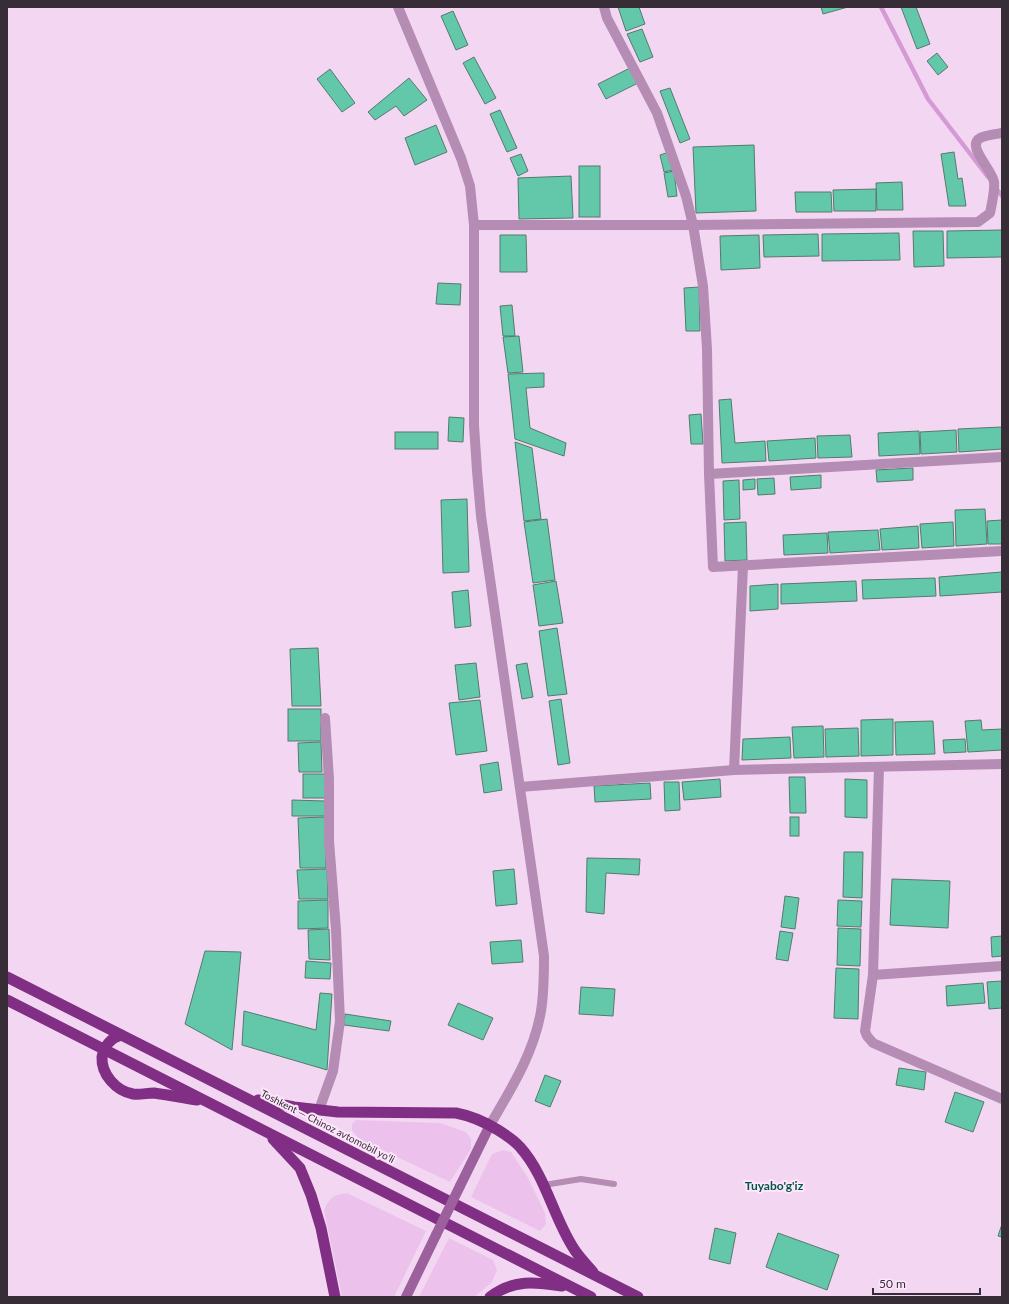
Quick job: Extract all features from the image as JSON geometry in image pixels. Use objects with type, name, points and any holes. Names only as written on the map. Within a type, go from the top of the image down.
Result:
[{"type":"highway","name":"Toshkent — Chinoz avtomobil yoʻli","points":[[7,977],[638,1297]]},
{"type":"highway","points":[[7,1000],[591,1297]]},
{"type":"highway","points":[[121,1035],[114,1037],[104,1050],[102,1060],[106,1074],[114,1084],[133,1094],[153,1093],[206,1102]]},
{"type":"highway","points":[[246,1098],[294,1107],[338,1112],[456,1113],[468,1115],[490,1125],[510,1137],[528,1156],[544,1185],[574,1249],[596,1276]]},
{"type":"highway","points":[[265,1132],[300,1168],[311,1195],[321,1228],[335,1297]]},
{"type":"highway","points":[[490,1297],[499,1290],[520,1283],[532,1282],[572,1288]]},
{"type":"main road","points":[[406,1297],[490,1125]]},
{"type":"street","points":[[398,7],[461,158],[470,186],[474,224],[474,424],[476,471],[481,516],[544,956],[541,1012],[528,1054],[512,1088],[490,1125]]},
{"type":"street","points":[[604,7],[607,18],[657,113],[686,196],[693,225],[703,286],[707,349],[708,474],[713,567],[1002,551]]},
{"type":"street","points":[[474,224],[693,225],[978,222],[990,213],[994,181],[976,150],[976,143],[980,138],[1002,133]]},
{"type":"street","points":[[708,474],[1002,457]]},
{"type":"street","points":[[734,770],[743,566]]},
{"type":"street","points":[[319,1110],[333,1071],[340,1022],[336,930],[329,841],[329,779],[325,718]]},
{"type":"street","points":[[520,787],[734,770],[1002,764]]},
{"type":"street","points":[[879,767],[874,975],[865,1031],[866,1036],[873,1043],[1002,1099]]},
{"type":"street","points":[[874,975],[1002,966]]},
{"type":"lane","points":[[544,1185],[581,1179],[614,1184]]},
{"type":"shaded area","points":[[356,1120],[440,1123],[466,1132],[471,1139],[471,1149],[450,1182],[359,1139],[352,1130],[352,1124]]},
{"type":"shaded area","points":[[503,1150],[511,1152],[527,1176],[545,1213],[546,1224],[540,1231],[471,1197],[492,1154]]},
{"type":"shaded area","points":[[347,1193],[426,1231],[394,1297],[342,1297],[324,1210],[332,1197]]},
{"type":"shaded area","points":[[449,1238],[493,1260],[497,1270],[492,1282],[474,1297],[419,1297]]},
{"type":"building","points":[[618,7],[639,7],[645,24],[626,31]]},
{"type":"building","points":[[821,7],[848,7],[823,14]]},
{"type":"building","points":[[901,7],[916,7],[930,44],[917,49]]},
{"type":"building","points":[[453,11],[468,45],[456,50],[441,16]]},
{"type":"building","points":[[642,29],[653,57],[640,62],[627,34]]},
{"type":"building","points":[[937,53],[948,67],[938,75],[927,61]]},
{"type":"building","points":[[474,57],[496,98],[485,104],[463,63]]},
{"type":"building","points":[[630,68],[638,83],[606,99],[598,84]]},
{"type":"building","points":[[330,69],[355,103],[342,112],[317,79]]},
{"type":"building","points":[[409,78],[427,100],[404,116],[396,106],[375,120],[368,112]]},
{"type":"building","points":[[670,88],[690,139],[680,143],[660,91]]},
{"type":"building","points":[[500,110],[517,148],[507,152],[490,114]]},
{"type":"building","points":[[436,125],[447,152],[415,165],[405,138]]},
{"type":"building","points":[[754,145],[756,211],[696,213],[693,147]]},
{"type":"building","points":[[669,152],[673,170],[664,172],[660,155]]},
{"type":"building","points":[[954,152],[958,179],[962,178],[966,206],[949,206],[941,154]]},
{"type":"building","points":[[521,154],[528,171],[518,176],[510,158]]},
{"type":"building","points":[[579,166],[600,166],[600,217],[579,217]]},
{"type":"building","points":[[674,171],[677,196],[668,197],[664,173]]},
{"type":"building","points":[[571,176],[573,218],[519,219],[518,178]]},
{"type":"building","points":[[902,182],[903,210],[877,210],[876,183]]},
{"type":"building","points":[[876,189],[876,211],[834,211],[833,190]]},
{"type":"building","points":[[795,192],[831,192],[832,212],[796,212]]},
{"type":"building","points":[[1002,230],[1002,257],[947,258],[947,231]]},
{"type":"building","points":[[913,231],[943,231],[944,266],[914,267]]},
{"type":"building","points":[[899,233],[900,260],[822,261],[822,234]]},
{"type":"building","points":[[818,234],[819,256],[764,257],[763,235]]},
{"type":"building","points":[[500,235],[526,235],[527,272],[500,272]]},
{"type":"building","points":[[759,235],[760,268],[721,270],[720,236]]},
{"type":"building","points":[[438,283],[461,284],[460,305],[436,304]]},
{"type":"building","points":[[699,287],[700,331],[686,331],[684,288]]},
{"type":"building","points":[[512,305],[515,336],[503,336],[500,306]]},
{"type":"building","points":[[519,336],[523,372],[508,373],[503,337]]},
{"type":"building","points":[[544,373],[544,387],[526,388],[530,428],[566,443],[564,456],[515,439],[508,374]]},
{"type":"building","points":[[731,399],[735,443],[765,441],[766,461],[722,463],[719,400]]},
{"type":"building","points":[[701,414],[703,444],[691,444],[689,415]]},
{"type":"building","points":[[449,417],[464,418],[463,442],[448,441]]},
{"type":"building","points":[[1002,427],[1002,449],[959,452],[958,429]]},
{"type":"building","points":[[956,430],[957,452],[921,454],[920,432]]},
{"type":"building","points":[[919,431],[920,454],[879,456],[878,433]]},
{"type":"building","points":[[395,432],[438,432],[438,449],[395,449]]},
{"type":"building","points":[[850,435],[852,457],[818,458],[817,436]]},
{"type":"building","points":[[815,438],[816,458],[769,461],[767,441]]},
{"type":"building","points":[[515,442],[532,448],[541,519],[524,521]]},
{"type":"building","points":[[913,468],[913,480],[877,482],[876,470]]},
{"type":"building","points":[[821,475],[821,488],[791,490],[790,477]]},
{"type":"building","points":[[774,478],[775,494],[758,495],[757,479]]},
{"type":"building","points":[[755,479],[755,489],[743,490],[743,480]]},
{"type":"building","points":[[739,480],[740,519],[724,520],[723,481]]},
{"type":"building","points":[[467,499],[469,572],[443,573],[441,500]]},
{"type":"building","points":[[985,509],[987,544],[956,546],[955,510]]},
{"type":"building","points":[[547,519],[555,580],[533,583],[524,522]]},
{"type":"building","points":[[1002,520],[1002,544],[988,544],[987,521]]},
{"type":"building","points":[[746,522],[747,560],[725,561],[724,523]]},
{"type":"building","points":[[953,522],[954,546],[922,548],[920,524]]},
{"type":"building","points":[[918,526],[919,548],[882,550],[880,529]]},
{"type":"building","points":[[878,530],[880,550],[830,553],[828,532]]},
{"type":"building","points":[[827,533],[828,553],[784,555],[783,535]]},
{"type":"building","points":[[1002,572],[1002,592],[940,596],[939,577]]},
{"type":"building","points":[[935,578],[936,596],[863,599],[862,580]]},
{"type":"building","points":[[556,581],[563,623],[539,626],[533,585]]},
{"type":"building","points":[[856,581],[857,601],[781,604],[781,584]]},
{"type":"building","points":[[778,584],[778,609],[750,611],[750,586]]},
{"type":"building","points":[[468,590],[471,626],[455,628],[452,592]]},
{"type":"building","points":[[557,628],[567,694],[548,696],[539,631]]},
{"type":"building","points":[[318,648],[321,706],[292,706],[290,649]]},
{"type":"building","points":[[476,663],[480,697],[459,700],[455,665]]},
{"type":"building","points":[[527,663],[533,697],[522,699],[516,665]]},
{"type":"building","points":[[561,699],[570,763],[558,765],[549,701]]},
{"type":"building","points":[[480,700],[487,751],[456,755],[449,703]]},
{"type":"building","points":[[288,709],[321,709],[321,741],[288,741]]},
{"type":"building","points":[[893,719],[893,755],[861,756],[861,720]]},
{"type":"building","points":[[981,720],[982,730],[1002,729],[1002,750],[968,752],[965,721]]},
{"type":"building","points":[[933,721],[935,754],[896,755],[895,722]]},
{"type":"building","points":[[823,726],[824,757],[794,758],[792,727]]},
{"type":"building","points":[[858,728],[859,756],[826,757],[825,729]]},
{"type":"building","points":[[790,737],[791,758],[742,760],[743,739]]},
{"type":"building","points":[[965,739],[966,752],[944,753],[943,740]]},
{"type":"building","points":[[321,742],[322,772],[299,772],[298,743]]},
{"type":"building","points":[[498,762],[502,790],[484,793],[480,765]]},
{"type":"building","points":[[303,774],[325,774],[325,798],[303,798]]},
{"type":"building","points":[[789,777],[805,777],[806,813],[790,813]]},
{"type":"building","points":[[720,779],[721,797],[684,800],[682,782]]},
{"type":"building","points":[[845,779],[867,780],[867,818],[845,817]]},
{"type":"building","points":[[664,782],[679,782],[680,810],[665,811]]},
{"type":"building","points":[[650,783],[651,799],[595,802],[594,786]]},
{"type":"building","points":[[292,800],[325,801],[325,816],[292,816]]},
{"type":"building","points":[[325,817],[326,868],[300,868],[298,818]]},
{"type":"building","points":[[790,817],[799,817],[799,836],[790,836]]},
{"type":"building","points":[[844,852],[863,852],[862,898],[843,897]]},
{"type":"building","points":[[587,858],[640,859],[639,875],[606,873],[604,914],[586,912]]},
{"type":"building","points":[[327,869],[328,899],[299,899],[297,870]]},
{"type":"building","points":[[514,869],[517,904],[496,906],[493,871]]},
{"type":"building","points":[[892,879],[950,881],[948,928],[890,925]]},
{"type":"building","points":[[785,896],[799,898],[795,929],[781,927]]},
{"type":"building","points":[[328,900],[328,928],[298,929],[298,901]]},
{"type":"building","points":[[838,900],[862,901],[861,927],[837,926]]},
{"type":"building","points":[[838,928],[861,929],[860,966],[837,965]]},
{"type":"building","points":[[329,929],[330,960],[309,959],[308,930]]},
{"type":"building","points":[[780,931],[793,933],[788,961],[776,959]]},
{"type":"building","points":[[1002,936],[1002,956],[992,957],[991,937]]},
{"type":"building","points":[[521,940],[523,962],[492,964],[490,942]]},
{"type":"building","points":[[205,951],[241,952],[232,1050],[185,1024]]},
{"type":"building","points":[[306,961],[331,963],[330,979],[305,978]]},
{"type":"building","points":[[836,968],[859,969],[858,1019],[834,1018]]},
{"type":"building","points":[[1002,981],[1002,1008],[989,1009],[987,982]]},
{"type":"building","points":[[983,983],[985,1003],[947,1006],[946,986]]},
{"type":"building","points":[[581,987],[615,989],[613,1016],[579,1014]]},
{"type":"building","points":[[320,993],[332,994],[327,1070],[242,1045],[244,1011],[316,1030]]},
{"type":"building","points":[[458,1003],[493,1018],[483,1040],[448,1025]]},
{"type":"building","points":[[345,1014],[391,1021],[389,1031],[344,1025]]},
{"type":"building","points":[[899,1068],[926,1072],[924,1090],[896,1085]]},
{"type":"building","points":[[545,1075],[561,1081],[550,1107],[535,1101]]},
{"type":"building","points":[[955,1092],[984,1102],[973,1132],[945,1122]]},
{"type":"building","points":[[1002,1224],[1002,1237],[998,1236]]},
{"type":"building","points":[[715,1228],[736,1233],[730,1264],[709,1259]]},
{"type":"building","points":[[778,1233],[839,1255],[827,1290],[766,1267]]},
{"type":"waterway","points":[[881,7],[928,99],[988,177]]},
{"type":"waterway","points":[[996,188],[1002,196]]},
{"type":"district","name":"Tuyabo'g'iz","points":[[774,1186]]}]
